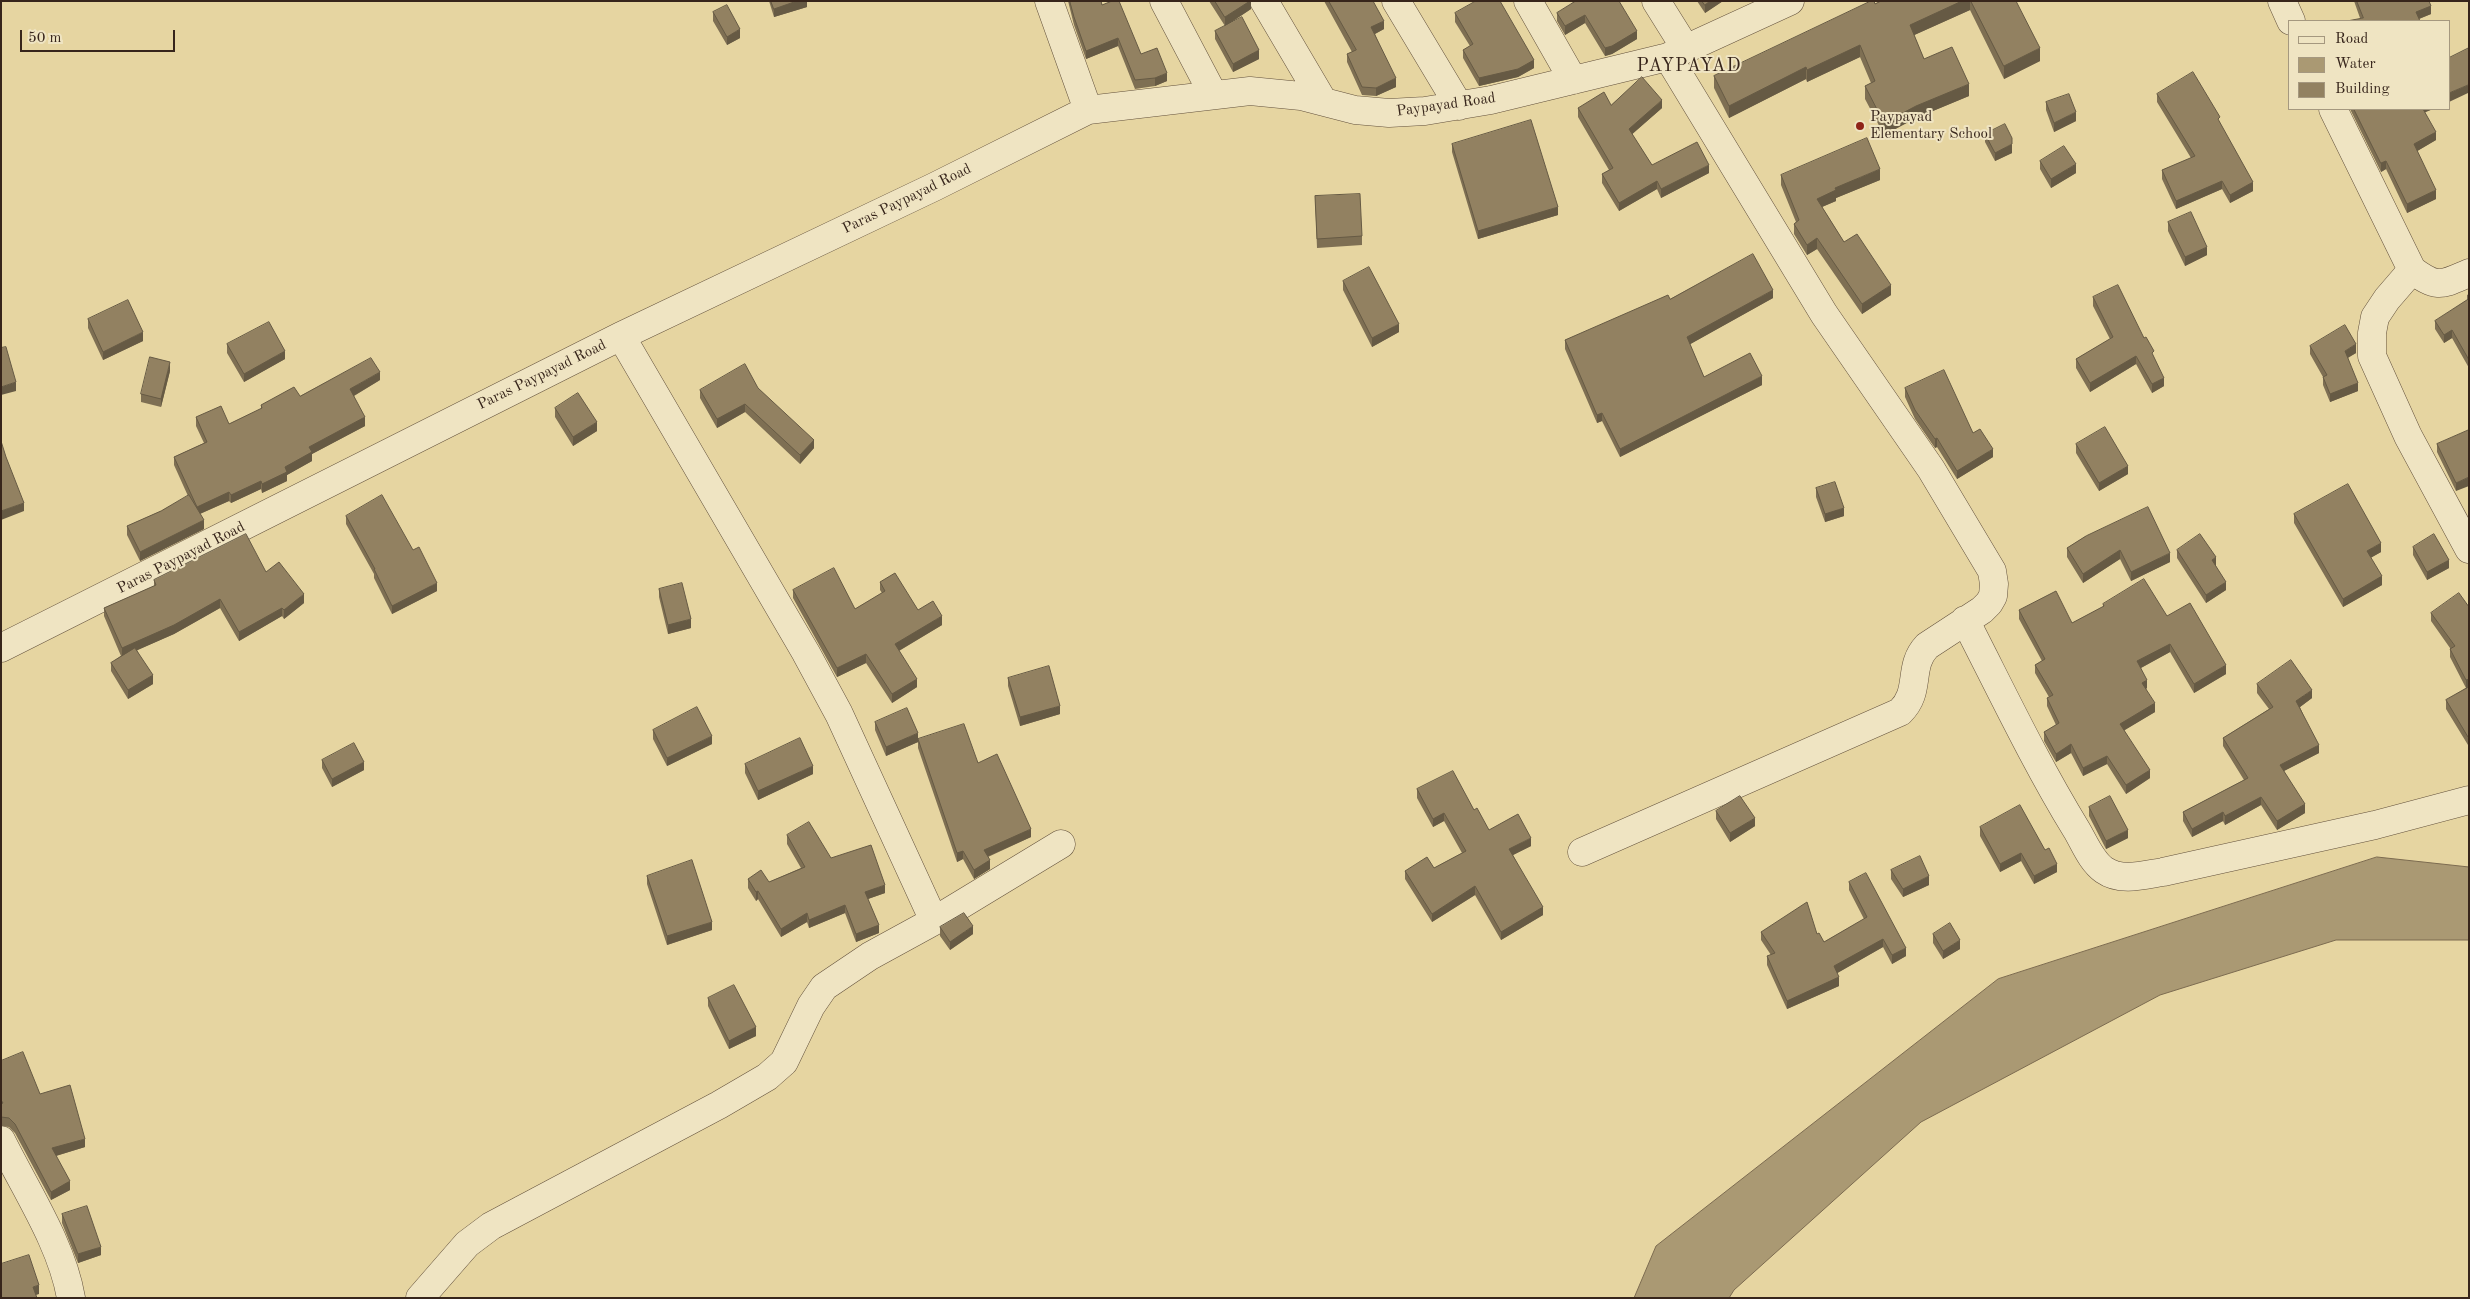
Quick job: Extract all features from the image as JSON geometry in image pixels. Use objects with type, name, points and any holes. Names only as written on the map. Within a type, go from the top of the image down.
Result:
[{"type":"street","points":[[1048,1],[1088,110]]},
{"type":"street","points":[[1164,1],[1213,94]]},
{"type":"street","points":[[1264,1],[1324,101]]},
{"type":"street","points":[[1396,1],[1459,106]]},
{"type":"street","points":[[1528,1],[1573,80]]},
{"type":"street","points":[[1582,852],[1900,712],[1911,700],[1916,663],[1920,652],[1982,610],[1993,596],[1992,571],[1983,552],[1931,469],[1824,314],[1677,53],[1656,1]]},
{"type":"street","points":[[2282,1],[2291,20]]},
{"type":"street","name":"Paypayad Road","points":[[1088,110],[1213,94],[1265,92],[1301,96],[1355,110],[1389,113],[1459,106],[1491,100],[1677,53],[1787,2]]},
{"type":"street","name":"Paras Paypayad Road","points":[[1,648],[621,336],[934,187],[1088,110]]},
{"type":"street","points":[[2333,110],[2412,270],[2427,281],[2442,284],[2469,273]]},
{"type":"street","points":[[2412,270],[2387,299],[2375,318],[2372,333],[2372,356],[2408,436],[2469,549]]},
{"type":"street","points":[[621,336],[708,482],[811,662],[866,770],[934,921]]},
{"type":"street","points":[[1965,620],[2065,811],[2096,862],[2104,870],[2114,875],[2129,877],[2163,872],[2375,825],[2469,800]]},
{"type":"street","points":[[420,1298],[467,1244],[491,1226],[720,1105],[767,1077],[784,1062],[811,1006],[824,987],[870,956],[934,921],[1061,844]]},
{"type":"street","points":[[1,1140],[66,1273],[71,1298]]},
{"type":"water","points":[[2377,857],[2469,867],[2469,940],[2336,940],[2160,995],[1921,1122],[1734,1290],[1729,1298],[1634,1298],[1656,1246],[1998,979]]},
{"type":"building","points":[[771,1],[797,1],[774,9]]},
{"type":"building","points":[[1070,1],[1101,1],[1102,5],[1112,1],[1119,1],[1141,54],[1157,48],[1167,73],[1155,78],[1135,80],[1118,38],[1086,51]]},
{"type":"building","points":[[1215,1],[1250,1],[1225,17]]},
{"type":"building","points":[[1329,1],[1373,1],[1384,21],[1371,27],[1396,78],[1376,88],[1362,87],[1347,54],[1356,50]]},
{"type":"building","points":[[1476,1],[1500,1],[1534,60],[1518,69],[1479,78],[1463,50],[1473,44],[1455,13]]},
{"type":"building","points":[[1576,1],[1619,1],[1637,31],[1612,46],[1605,48],[1585,15],[1565,26],[1557,13]]},
{"type":"building","points":[[1702,1],[1710,1],[1705,5]]},
{"type":"building","points":[[1874,1],[1875,4],[1881,1],[1962,1],[1910,25],[1924,59],[1952,47],[1969,84],[1916,106],[1884,123],[1865,86],[1875,81],[1860,45],[1807,70],[1806,67],[1729,106],[1714,76]]},
{"type":"building","points":[[1971,1],[2016,1],[2040,48],[2004,66]]},
{"type":"building","points":[[2357,1],[2429,1],[2431,6],[2416,12],[2420,20],[2352,20],[2363,18]]},
{"type":"building","points":[[727,5],[740,29],[727,37],[713,12]]},
{"type":"building","points":[[1242,17],[1259,50],[1233,64],[1215,31]]},
{"type":"building","points":[[2469,48],[2469,86],[2450,93],[2450,58]]},
{"type":"building","points":[[2193,72],[2220,117],[2218,119],[2253,182],[2230,195],[2222,181],[2176,201],[2162,170],[2195,156],[2157,94]]},
{"type":"building","points":[[1642,77],[1662,100],[1629,129],[1652,165],[1697,142],[1709,165],[1661,189],[1657,181],[1619,203],[1602,174],[1613,168],[1578,108],[1604,92],[1611,105]]},
{"type":"building","points":[[2069,94],[2076,112],[2054,123],[2046,102]]},
{"type":"building","points":[[2354,110],[2424,110],[2436,132],[2414,144],[2436,190],[2407,204],[2386,161],[2381,163]]},
{"type":"building","points":[[1531,120],[1558,207],[1478,231],[1452,144]]},
{"type":"building","points":[[2005,124],[2012,138],[2012,144],[1995,153],[1985,134]]},
{"type":"building","points":[[1867,138],[1880,169],[1835,188],[1836,190],[1817,199],[1844,242],[1857,234],[1891,285],[1862,304],[1817,238],[1807,245],[1794,224],[1799,220],[1781,175]]},
{"type":"building","points":[[2064,146],[2076,164],[2051,179],[2040,161]]},
{"type":"building","points":[[1360,194],[1362,236],[1317,239],[1315,196]]},
{"type":"building","points":[[2191,212],[2207,247],[2185,257],[2168,222]]},
{"type":"building","points":[[1753,254],[1773,290],[1687,337],[1704,377],[1750,353],[1762,376],[1620,449],[1602,413],[1597,415],[1565,340],[1668,295],[1670,299]]},
{"type":"building","points":[[1369,267],[1399,324],[1372,338],[1343,281]]},
{"type":"building","points":[[2118,285],[2144,338],[2146,337],[2154,351],[2152,353],[2164,378],[2152,384],[2136,356],[2090,383],[2076,359],[2113,337],[2093,297]]},
{"type":"building","points":[[2469,299],[2469,360],[2452,330],[2444,335],[2435,321]]},
{"type":"building","points":[[128,300],[143,332],[103,352],[88,319]]},
{"type":"building","points":[[269,322],[285,351],[244,374],[227,344]]},
{"type":"building","points":[[2345,325],[2356,344],[2345,351],[2358,383],[2330,394],[2323,377],[2327,375],[2310,346]]},
{"type":"building","points":[[6,347],[16,382],[1,387],[1,348]]},
{"type":"building","points":[[150,357],[170,362],[161,399],[141,394]]},
{"type":"building","points":[[371,358],[380,372],[350,389],[365,417],[309,447],[312,452],[285,467],[287,472],[262,484],[261,481],[231,495],[229,492],[197,507],[174,457],[207,442],[196,417],[221,406],[229,424],[262,408],[261,405],[294,387],[300,396]]},
{"type":"building","points":[[745,364],[758,388],[814,440],[800,455],[745,404],[717,419],[700,390]]},
{"type":"building","points":[[1944,370],[1973,433],[1980,429],[1993,449],[1957,471],[1937,438],[1935,439],[1915,410],[1905,388]]},
{"type":"building","points":[[578,393],[597,422],[573,437],[555,408]]},
{"type":"building","points":[[2105,427],[2128,466],[2099,483],[2076,444]]},
{"type":"building","points":[[2469,430],[2469,477],[2456,483],[2437,444]]},
{"type":"building","points":[[1,441],[24,503],[1,511]]},
{"type":"building","points":[[1835,482],[1844,508],[1825,514],[1816,488]]},
{"type":"building","points":[[2348,484],[2381,543],[2367,551],[2382,576],[2343,599],[2294,514]]},
{"type":"building","points":[[189,495],[204,520],[140,552],[127,526],[161,511]]},
{"type":"building","points":[[382,495],[413,550],[419,547],[437,583],[392,606],[375,569],[346,516]]},
{"type":"building","points":[[2148,507],[2170,553],[2131,572],[2120,550],[2083,574],[2067,548],[2086,536]]},
{"type":"building","points":[[246,534],[266,572],[279,562],[304,594],[284,610],[282,608],[239,632],[220,599],[174,625],[122,648],[104,608],[156,585],[154,580]]},
{"type":"building","points":[[2200,534],[2216,557],[2212,560],[2226,582],[2206,595],[2177,550]]},
{"type":"building","points":[[2434,534],[2449,560],[2427,572],[2413,547]]},
{"type":"building","points":[[834,568],[855,609],[885,591],[880,582],[895,573],[918,610],[933,601],[942,616],[895,644],[917,679],[892,694],[866,654],[837,668],[793,590]]},
{"type":"building","points":[[2144,579],[2167,616],[2190,603],[2226,665],[2194,684],[2170,644],[2137,661],[2147,680],[2142,683],[2155,703],[2120,724],[2150,770],[2126,785],[2107,756],[2083,768],[2071,744],[2056,754],[2044,732],[2059,723],[2047,698],[2053,695],[2035,665],[2045,659],[2019,610],[2056,591],[2072,623],[2104,606],[2103,604]]},
{"type":"building","points":[[682,583],[691,619],[668,625],[659,589]]},
{"type":"building","points":[[2459,593],[2469,607],[2469,679],[2466,680],[2450,649],[2455,646],[2431,613]]},
{"type":"building","points":[[135,648],[153,675],[128,690],[111,663]]},
{"type":"building","points":[[2291,660],[2312,690],[2296,701],[2319,745],[2280,765],[2305,804],[2277,821],[2261,797],[2225,816],[2223,812],[2192,829],[2183,812],[2248,778],[2223,738],[2273,707],[2257,684]]},
{"type":"building","points":[[1049,666],[1060,706],[1020,717],[1008,678]]},
{"type":"building","points":[[2469,687],[2469,737],[2468,737],[2446,700]]},
{"type":"building","points":[[697,707],[712,736],[667,758],[653,730]]},
{"type":"building","points":[[907,708],[918,733],[886,747],[875,722]]},
{"type":"building","points":[[964,724],[978,763],[997,754],[1031,829],[984,850],[990,860],[974,870],[963,851],[957,853],[918,739]]},
{"type":"building","points":[[800,738],[813,766],[758,791],[745,764]]},
{"type":"building","points":[[354,743],[364,762],[332,779],[322,760]]},
{"type":"building","points":[[1453,771],[1474,810],[1477,808],[1489,830],[1518,814],[1531,838],[1509,849],[1543,907],[1501,932],[1475,886],[1432,914],[1405,871],[1427,857],[1434,868],[1466,851],[1444,813],[1433,819],[1417,789]]},
{"type":"building","points":[[1740,796],[1755,818],[1730,833],[1716,811]]},
{"type":"building","points":[[2110,796],[2128,830],[2106,841],[2089,807]]},
{"type":"building","points":[[2020,805],[2045,850],[2049,848],[2057,864],[2034,876],[2021,853],[2000,864],[1980,827]]},
{"type":"building","points":[[809,822],[831,858],[871,845],[885,885],[865,892],[879,925],[856,934],[845,905],[809,920],[807,913],[781,929],[758,891],[756,892],[748,879],[761,870],[769,882],[805,867],[787,835]]},
{"type":"building","points":[[1920,856],[1929,876],[1903,889],[1891,870]]},
{"type":"building","points":[[692,860],[712,922],[667,936],[647,876]]},
{"type":"building","points":[[1866,873],[1906,948],[1892,955],[1883,939],[1834,966],[1839,977],[1787,1001],[1767,956],[1775,953],[1761,932],[1807,902],[1817,934],[1819,933],[1824,942],[1867,917],[1849,882]]},
{"type":"building","points":[[964,913],[973,926],[950,942],[940,927]]},
{"type":"building","points":[[1950,923],[1960,940],[1943,951],[1933,934]]},
{"type":"building","points":[[734,985],[756,1027],[729,1041],[708,998]]},
{"type":"building","points":[[23,1052],[40,1094],[70,1085],[85,1139],[52,1148],[70,1181],[51,1192],[15,1124],[9,1118],[1,1117],[1,1104],[3,1103],[1,1100],[1,1061]]},
{"type":"building","points":[[87,1206],[101,1247],[78,1254],[62,1214]]},
{"type":"building","points":[[29,1255],[39,1285],[33,1287],[37,1298],[1,1298],[1,1264]]},
{"type":"place","name":"Paypayad Elementary School","points":[[1860,126]]},
{"type":"district","name":"PAYPAYAD","points":[[1689,66]]}]
